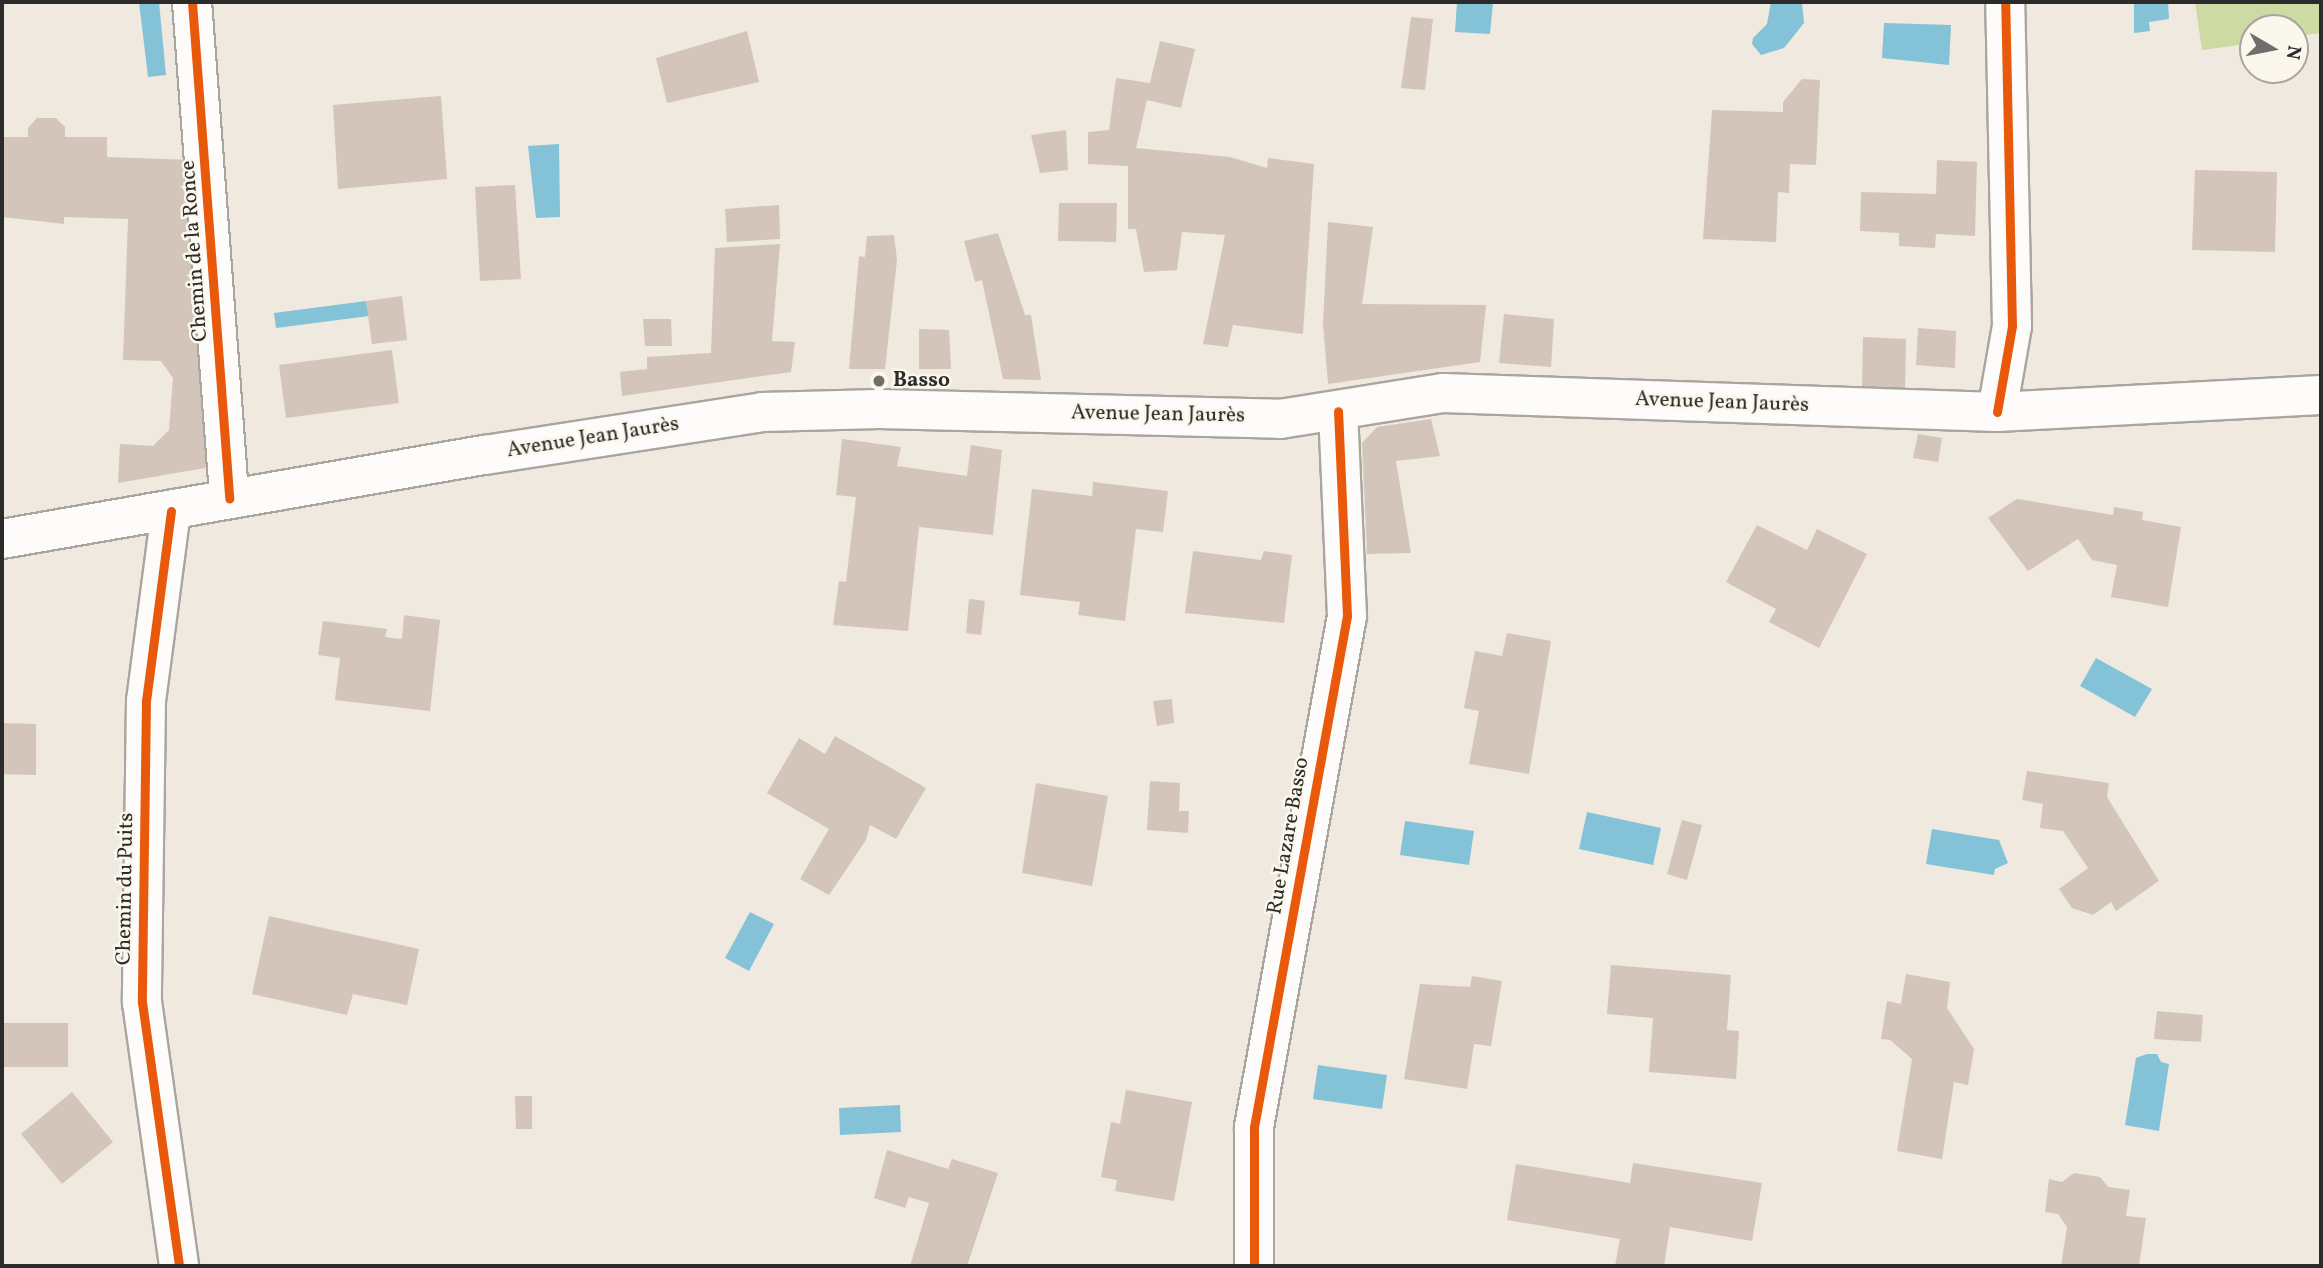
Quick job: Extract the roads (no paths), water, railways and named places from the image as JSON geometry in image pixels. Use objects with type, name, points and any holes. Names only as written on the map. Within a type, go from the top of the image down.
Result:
[{"type":"street","name":"Chemin de la Ronce","points":[[192,2],[229,499]]},
{"type":"street","points":[[1997,412],[2012,326],[2005,2]]},
{"type":"street","name":"Avenue Jean Jaurès","points":[[2,539],[762,412],[879,409],[1280,419],[1443,393],[1997,412],[2321,395]]},
{"type":"street","name":"Rue Lazare Basso","points":[[1254,1266],[1254,1127],[1347,617],[1338,411]]},
{"type":"street","name":"Chemin du Puits","points":[[171,512],[146,701],[142,1002],[179,1266]]},
{"type":"water","points":[[139,2],[159,2],[166,75],[148,77]]},
{"type":"water","points":[[1457,2],[1493,2],[1490,34],[1455,32]]},
{"type":"water","points":[[1771,2],[1802,2],[1804,23],[1784,48],[1761,55],[1752,44],[1753,38],[1767,24]]},
{"type":"water","points":[[2134,2],[2168,2],[2169,19],[2149,22],[2150,31],[2134,33]]},
{"type":"water","points":[[1884,23],[1951,25],[1949,65],[1882,58]]},
{"type":"water","points":[[559,144],[560,217],[536,218],[528,146]]},
{"type":"water","points":[[366,301],[369,316],[276,328],[274,313]]},
{"type":"water","points":[[2096,658],[2152,689],[2135,717],[2080,686]]},
{"type":"water","points":[[1587,812],[1661,828],[1653,865],[1579,849]]},
{"type":"water","points":[[1405,821],[1474,831],[1469,865],[1400,855]]},
{"type":"water","points":[[1932,829],[1999,840],[2008,863],[1995,869],[1994,875],[1926,864]]},
{"type":"water","points":[[750,912],[774,924],[749,971],[725,958]]},
{"type":"water","points":[[2157,1054],[2161,1062],[2169,1064],[2159,1131],[2125,1125],[2136,1058]]},
{"type":"water","points":[[1318,1065],[1387,1075],[1382,1109],[1313,1099]]},
{"type":"water","points":[[900,1105],[901,1132],[840,1135],[839,1108]]},
{"type":"place","name":"Basso","points":[[879,381]]}]
